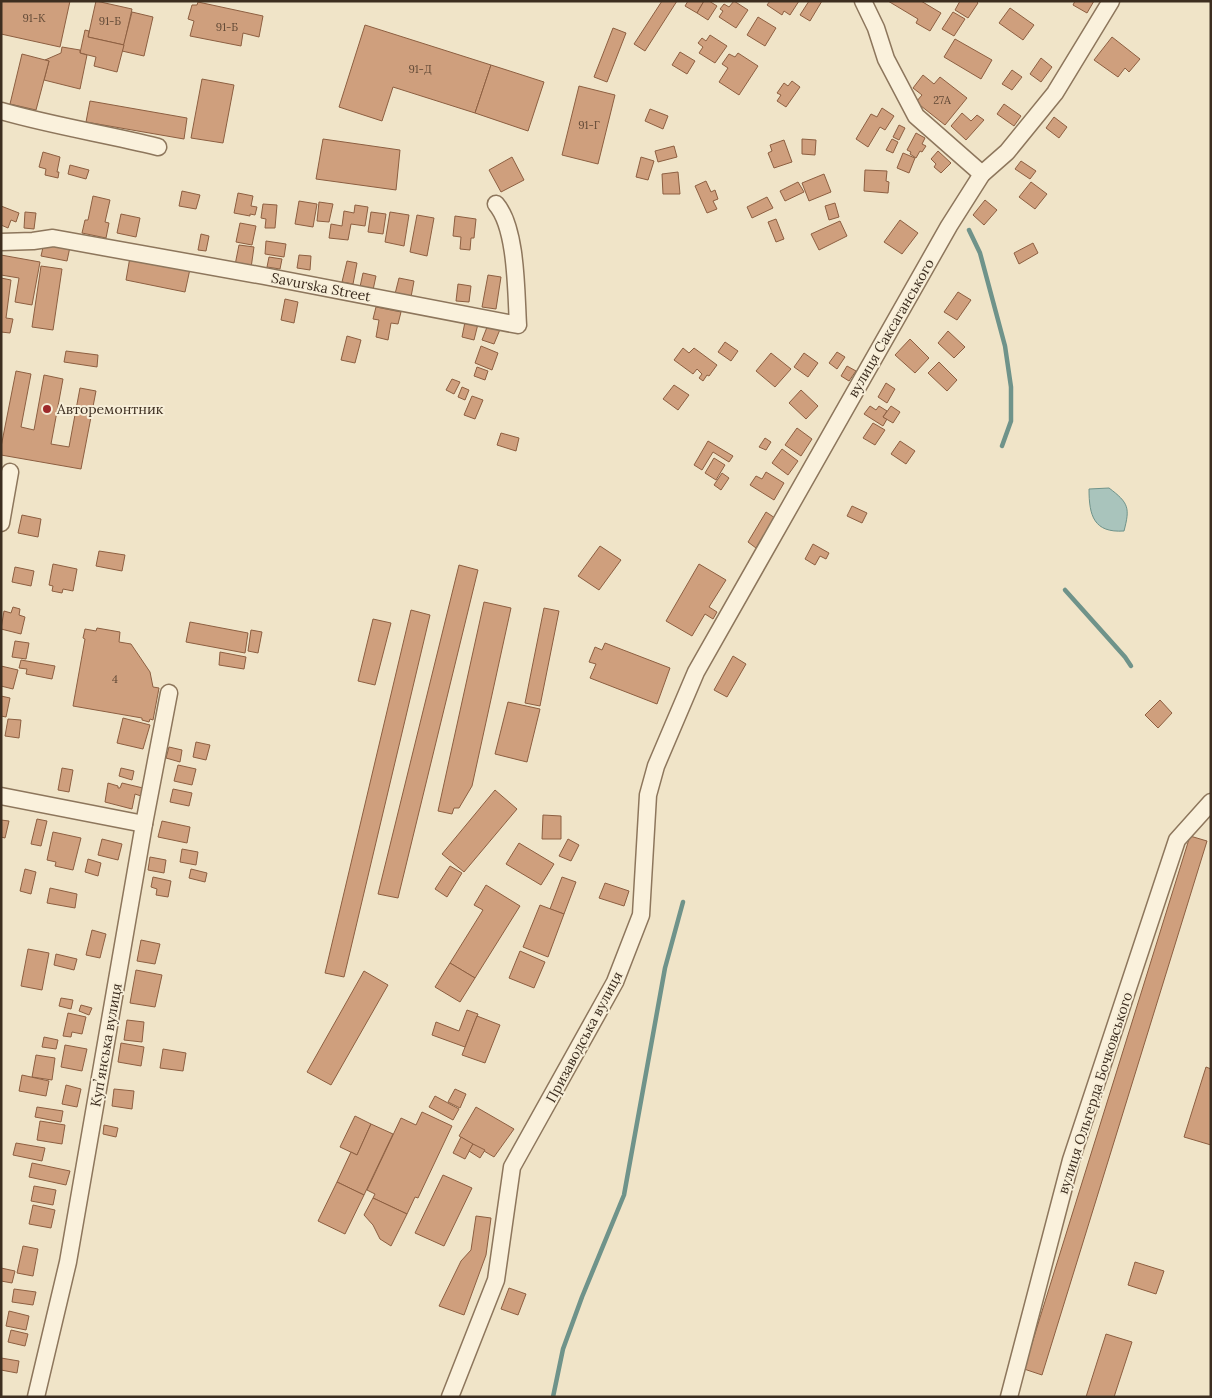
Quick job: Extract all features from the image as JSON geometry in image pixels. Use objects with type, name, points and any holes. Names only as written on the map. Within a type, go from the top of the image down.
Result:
[{"type":"street","points":[[863,1],[876,28],[886,60],[916,116],[982,174]]},
{"type":"street","name":"вулиця Саксаганського","points":[[696,672],[948,226],[982,174],[1007,152],[1054,93],[1111,1]]},
{"type":"street","points":[[1,111],[35,121],[158,147]]},
{"type":"street","name":"Savurska Street","points":[[1,242],[53,238],[518,325],[514,261],[506,219],[496,204]]},
{"type":"street","points":[[1,523],[10,472]]},
{"type":"street","name":"Призаводська вулиця","points":[[450,1397],[496,1280],[512,1167],[616,982],[641,914],[648,795],[656,766],[696,672]]},
{"type":"street","name":"Купʼянська вулиця","points":[[36,1397],[68,1262],[144,824],[169,693]]},
{"type":"street","points":[[1,796],[144,824]]},
{"type":"street","name":"вулиця Ольгерда Бочковського","points":[[1009,1397],[1071,1160],[1177,840],[1211,802]]},
{"type":"water","points":[[1109,488],[1121,498],[1126,506],[1127,517],[1124,531],[1114,531],[1100,526],[1092,515],[1089,489]]},
{"type":"building","points":[[1,1],[70,1],[60,47],[1,34]]},
{"type":"building","points":[[96,1],[132,9],[124,45],[88,37]]},
{"type":"building","points":[[662,1],[677,1],[645,51],[634,44]]},
{"type":"building","points":[[688,1],[704,1],[697,13],[685,6]]},
{"type":"building","points":[[704,1],[709,1],[717,6],[708,20],[697,13]]},
{"type":"building","points":[[734,1],[748,10],[736,28],[719,17],[723,11],[720,9],[724,4],[729,7]]},
{"type":"building","points":[[770,1],[799,1],[790,15],[784,11],[782,15],[767,5]]},
{"type":"building","points":[[809,1],[822,1],[810,21],[800,15]]},
{"type":"building","points":[[888,1],[921,1],[941,13],[930,31],[916,23],[918,19]]},
{"type":"building","points":[[960,1],[976,1],[978,3],[968,18],[955,10]]},
{"type":"building","points":[[1075,1],[1094,1],[1087,13],[1073,5]]},
{"type":"building","points":[[198,2],[263,16],[259,37],[243,33],[241,46],[190,36],[194,21],[188,19],[192,5],[197,5]]},
{"type":"building","points":[[1010,8],[1034,25],[1023,40],[999,23]]},
{"type":"building","points":[[132,12],[153,17],[144,56],[122,51]]},
{"type":"building","points":[[953,12],[965,19],[954,36],[942,29]]},
{"type":"building","points":[[758,17],[776,28],[765,46],[747,35]]},
{"type":"building","points":[[365,25],[491,65],[475,113],[393,87],[382,121],[339,107]]},
{"type":"building","points":[[613,28],[626,33],[607,82],[594,77]]},
{"type":"building","points":[[85,30],[89,31],[88,37],[124,45],[117,72],[94,66],[96,57],[80,53]]},
{"type":"building","points":[[710,35],[727,46],[715,63],[699,53],[703,47],[698,43],[702,38],[706,41]]},
{"type":"building","points":[[1112,37],[1140,59],[1129,72],[1125,68],[1118,77],[1094,60]]},
{"type":"building","points":[[955,39],[992,60],[981,79],[944,57]]},
{"type":"building","points":[[62,47],[80,50],[80,53],[87,55],[80,89],[44,80],[49,61],[45,60],[61,53]]},
{"type":"building","points":[[680,52],[695,61],[687,74],[672,65]]},
{"type":"building","points":[[738,53],[758,66],[739,95],[719,82],[728,68],[722,64],[729,54],[735,57]]},
{"type":"building","points":[[22,54],[49,61],[36,110],[10,104]]},
{"type":"building","points":[[1041,58],[1052,67],[1041,82],[1030,74]]},
{"type":"building","points":[[491,65],[544,82],[528,131],[475,113]]},
{"type":"building","points":[[1012,70],[1022,77],[1012,90],[1002,84]]},
{"type":"building","points":[[923,75],[934,84],[940,77],[967,98],[945,125],[916,102],[922,95],[913,88]]},
{"type":"building","points":[[202,79],[234,85],[223,143],[191,138]]},
{"type":"building","points":[[792,81],[800,87],[786,107],[777,101],[781,95],[777,93],[784,83],[788,86]]},
{"type":"building","points":[[579,86],[615,95],[598,164],[562,155]]},
{"type":"building","points":[[90,101],[187,118],[184,139],[86,122]]},
{"type":"building","points":[[1004,104],[1021,116],[1014,126],[997,114]]},
{"type":"building","points":[[882,108],[894,116],[885,130],[880,127],[868,147],[856,139],[871,114],[877,117]]},
{"type":"building","points":[[650,109],[668,116],[663,129],[645,121]]},
{"type":"building","points":[[962,113],[971,121],[977,115],[984,120],[966,140],[951,126]]},
{"type":"building","points":[[1054,117],[1067,127],[1059,138],[1046,128]]},
{"type":"building","points":[[899,125],[905,128],[899,140],[893,137]]},
{"type":"building","points":[[916,133],[925,138],[922,144],[926,146],[916,158],[907,150]]},
{"type":"building","points":[[323,139],[400,150],[396,190],[316,179]]},
{"type":"building","points":[[802,139],[816,140],[815,155],[802,154]]},
{"type":"building","points":[[892,139],[898,142],[893,153],[886,150]]},
{"type":"building","points":[[784,140],[792,162],[774,168],[768,153],[772,151],[770,145]]},
{"type":"building","points":[[674,146],[677,157],[658,162],[655,151]]},
{"type":"building","points":[[938,151],[951,163],[941,173],[934,167],[936,164],[931,159]]},
{"type":"building","points":[[43,152],[60,157],[57,172],[59,172],[58,178],[45,175],[46,169],[39,167]]},
{"type":"building","points":[[903,153],[915,158],[909,173],[897,168]]},
{"type":"building","points":[[512,157],[524,180],[501,192],[489,170]]},
{"type":"building","points":[[641,157],[654,161],[648,180],[636,177]]},
{"type":"building","points":[[1021,161],[1036,171],[1030,179],[1015,169]]},
{"type":"building","points":[[70,165],[89,170],[86,179],[68,174]]},
{"type":"building","points":[[865,170],[887,171],[888,193],[864,191]]},
{"type":"building","points":[[678,172],[680,194],[663,194],[662,174]]},
{"type":"building","points":[[824,174],[831,192],[809,201],[802,183]]},
{"type":"building","points":[[706,181],[711,192],[715,190],[718,199],[713,201],[717,209],[707,213],[695,186]]},
{"type":"building","points":[[798,182],[804,192],[785,201],[780,191]]},
{"type":"building","points":[[1031,182],[1047,194],[1035,209],[1019,197]]},
{"type":"building","points":[[182,191],[200,195],[196,209],[179,206]]},
{"type":"building","points":[[238,193],[253,196],[251,206],[257,207],[255,215],[234,213]]},
{"type":"building","points":[[93,196],[110,200],[105,222],[109,223],[106,238],[82,233],[85,220],[88,220]]},
{"type":"building","points":[[767,197],[773,208],[752,218],[747,207]]},
{"type":"building","points":[[985,200],[997,210],[984,225],[973,215]]},
{"type":"building","points":[[299,201],[317,204],[313,227],[295,224]]},
{"type":"building","points":[[319,202],[333,204],[329,222],[317,221]]},
{"type":"building","points":[[835,203],[839,217],[829,220],[825,206]]},
{"type":"building","points":[[263,204],[277,205],[275,228],[265,228],[266,219],[261,218]]},
{"type":"building","points":[[355,205],[368,207],[365,226],[351,224],[348,240],[329,238],[331,224],[342,226],[344,211],[354,213]]},
{"type":"building","points":[[1,206],[19,213],[16,222],[11,220],[8,228],[1,225]]},
{"type":"building","points":[[25,212],[36,213],[34,229],[24,228]]},
{"type":"building","points":[[371,212],[386,214],[383,234],[368,232]]},
{"type":"building","points":[[390,212],[409,215],[404,246],[385,242]]},
{"type":"building","points":[[121,214],[140,218],[136,237],[117,233]]},
{"type":"building","points":[[417,215],[434,218],[427,256],[410,252]]},
{"type":"building","points":[[455,216],[476,219],[474,238],[471,238],[470,250],[460,249],[461,237],[453,236]]},
{"type":"building","points":[[776,219],[784,239],[776,242],[768,222]]},
{"type":"building","points":[[900,220],[918,233],[902,254],[884,242]]},
{"type":"building","points":[[840,221],[847,236],[819,250],[811,234]]},
{"type":"building","points":[[240,223],[256,226],[252,245],[236,242]]},
{"type":"building","points":[[201,234],[209,236],[206,251],[198,250]]},
{"type":"building","points":[[266,241],[286,244],[284,257],[265,254]]},
{"type":"building","points":[[44,243],[70,247],[67,261],[41,256]]},
{"type":"building","points":[[1033,243],[1038,253],[1019,264],[1014,253]]},
{"type":"building","points":[[239,245],[254,247],[251,268],[235,265]]},
{"type":"building","points":[[1,255],[40,262],[32,305],[15,302],[19,278],[1,275]]},
{"type":"building","points":[[299,255],[311,256],[310,270],[297,268]]},
{"type":"building","points":[[130,257],[190,269],[185,292],[126,280]]},
{"type":"building","points":[[269,257],[282,259],[280,269],[267,267]]},
{"type":"building","points":[[347,261],[357,263],[353,284],[342,282]]},
{"type":"building","points":[[41,266],[62,269],[53,330],[32,327]]},
{"type":"building","points":[[363,273],[376,276],[373,290],[360,287]]},
{"type":"building","points":[[488,275],[501,277],[496,309],[482,307]]},
{"type":"building","points":[[1,278],[11,280],[6,318],[13,319],[10,333],[1,332]]},
{"type":"building","points":[[399,278],[414,281],[411,297],[395,294]]},
{"type":"building","points":[[458,284],[471,286],[469,302],[456,301]]},
{"type":"building","points":[[958,292],[971,300],[957,320],[944,312]]},
{"type":"building","points":[[285,299],[298,302],[294,323],[281,320]]},
{"type":"building","points":[[376,307],[401,312],[398,324],[391,323],[388,340],[376,337],[379,320],[373,319]]},
{"type":"building","points":[[465,322],[478,324],[474,340],[462,337]]},
{"type":"building","points":[[489,322],[501,327],[494,344],[482,340]]},
{"type":"building","points":[[948,331],[965,347],[954,358],[938,343]]},
{"type":"building","points":[[347,336],[361,340],[355,363],[341,360]]},
{"type":"building","points":[[910,339],[929,358],[915,373],[895,355]]},
{"type":"building","points":[[725,342],[738,351],[731,361],[718,352]]},
{"type":"building","points":[[481,346],[498,353],[492,370],[475,363]]},
{"type":"building","points":[[683,348],[689,353],[694,348],[717,365],[703,381],[699,378],[702,374],[697,369],[693,374],[674,360]]},
{"type":"building","points":[[66,351],[98,355],[97,367],[64,362]]},
{"type":"building","points":[[837,352],[845,357],[837,369],[829,363]]},
{"type":"building","points":[[771,353],[791,369],[775,387],[756,371]]},
{"type":"building","points":[[804,353],[818,363],[808,377],[794,367]]},
{"type":"building","points":[[939,362],[957,380],[947,391],[928,373]]},
{"type":"building","points":[[847,366],[856,371],[849,381],[841,376]]},
{"type":"building","points":[[477,367],[488,371],[485,380],[474,376]]},
{"type":"building","name":"Авторемонтник","points":[[16,371],[31,374],[21,427],[34,430],[44,375],[63,379],[51,444],[69,447],[80,388],[96,391],[81,469],[1,455]]},
{"type":"building","points":[[452,379],[460,382],[454,394],[446,390]]},
{"type":"building","points":[[886,383],[895,389],[887,403],[878,397]]},
{"type":"building","points":[[674,385],[689,395],[678,410],[663,399]]},
{"type":"building","points":[[462,387],[469,390],[465,400],[458,397]]},
{"type":"building","points":[[801,390],[818,406],[806,419],[789,403]]},
{"type":"building","points":[[472,396],[483,400],[475,419],[464,415]]},
{"type":"building","points":[[870,406],[876,410],[879,406],[887,411],[883,417],[887,419],[883,426],[864,414]]},
{"type":"building","points":[[891,406],[900,412],[893,423],[883,417]]},
{"type":"building","points":[[873,423],[885,430],[875,445],[863,438]]},
{"type":"building","points":[[797,428],[812,439],[801,456],[785,445]]},
{"type":"building","points":[[501,433],[519,438],[516,451],[497,445]]},
{"type":"building","points":[[765,438],[771,442],[766,450],[759,447]]},
{"type":"building","points":[[708,441],[733,456],[729,462],[713,452],[702,470],[694,465]]},
{"type":"building","points":[[900,441],[915,451],[906,464],[891,454]]},
{"type":"building","points":[[782,449],[798,461],[788,475],[772,463]]},
{"type":"building","points":[[714,458],[725,465],[716,480],[705,473]]},
{"type":"building","points":[[766,472],[784,483],[774,500],[750,485],[756,476],[762,479]]},
{"type":"building","points":[[722,473],[729,478],[721,490],[714,485]]},
{"type":"building","points":[[852,506],[867,513],[862,523],[847,516]]},
{"type":"building","points":[[766,512],[775,518],[756,548],[748,542]]},
{"type":"building","points":[[22,515],[41,519],[38,537],[18,533]]},
{"type":"building","points":[[813,544],[829,553],[826,559],[820,556],[815,565],[805,559]]},
{"type":"building","points":[[600,546],[621,560],[599,590],[578,576]]},
{"type":"building","points":[[99,551],[125,555],[122,571],[96,566]]},
{"type":"building","points":[[53,564],[77,569],[73,591],[63,589],[62,593],[52,591],[53,586],[49,585]]},
{"type":"building","points":[[699,564],[726,580],[709,607],[717,612],[713,619],[705,614],[692,636],[666,621]]},
{"type":"building","points":[[459,565],[478,570],[398,898],[378,894]]},
{"type":"building","points":[[15,567],[34,571],[31,586],[12,582]]},
{"type":"building","points":[[484,602],[511,608],[472,786],[459,808],[454,808],[452,814],[438,811]]},
{"type":"building","points":[[13,607],[20,609],[19,615],[25,617],[21,634],[1,629],[4,611],[11,613]]},
{"type":"building","points":[[544,608],[559,611],[540,706],[525,703]]},
{"type":"building","points":[[411,610],[430,615],[344,977],[325,973]]},
{"type":"building","points":[[373,619],[391,623],[375,685],[358,681]]},
{"type":"building","points":[[190,622],[248,633],[245,653],[186,642]]},
{"type":"building","points":[[97,628],[120,632],[119,642],[131,644],[150,672],[153,687],[159,688],[153,720],[150,719],[149,722],[142,720],[142,718],[73,706],[85,639],[83,638],[85,629],[96,631]]},
{"type":"building","points":[[251,630],[262,632],[258,653],[248,651]]},
{"type":"building","points":[[15,641],[29,643],[26,659],[12,657]]},
{"type":"building","points":[[605,643],[670,668],[657,704],[590,678],[596,664],[589,662],[595,647],[602,650]]},
{"type":"building","points":[[220,652],[246,657],[244,669],[219,665]]},
{"type":"building","points":[[733,656],[746,664],[727,697],[714,690]]},
{"type":"building","points":[[21,660],[55,666],[52,679],[26,674],[27,669],[19,668]]},
{"type":"building","points":[[1,666],[18,670],[13,689],[1,686]]},
{"type":"building","points":[[1,696],[10,698],[6,717],[1,716]]},
{"type":"building","points":[[1160,700],[1172,713],[1158,728],[1145,715]]},
{"type":"building","points":[[508,702],[540,709],[527,762],[495,754]]},
{"type":"building","points":[[123,718],[150,725],[143,749],[117,743]]},
{"type":"building","points":[[8,719],[21,720],[19,738],[5,736]]},
{"type":"building","points":[[196,742],[210,745],[206,760],[193,757]]},
{"type":"building","points":[[169,747],[182,750],[180,762],[166,758]]},
{"type":"building","points":[[178,765],[196,769],[192,785],[174,781]]},
{"type":"building","points":[[62,768],[73,770],[69,792],[58,790]]},
{"type":"building","points":[[121,768],[134,771],[132,780],[119,776]]},
{"type":"building","points":[[108,783],[118,786],[118,788],[120,788],[122,783],[143,788],[141,796],[135,794],[132,809],[105,802]]},
{"type":"building","points":[[173,789],[192,793],[189,806],[170,802]]},
{"type":"building","points":[[495,790],[517,809],[464,872],[442,854]]},
{"type":"building","points":[[543,815],[561,816],[561,839],[542,839]]},
{"type":"building","points":[[37,819],[47,821],[41,846],[31,844]]},
{"type":"building","points":[[1,820],[9,821],[5,838],[1,837]]},
{"type":"building","points":[[162,821],[190,827],[187,843],[158,837]]},
{"type":"building","points":[[53,832],[81,838],[73,870],[55,866],[56,862],[47,860]]},
{"type":"building","points":[[1190,836],[1207,841],[1042,1375],[1024,1369]]},
{"type":"building","points":[[102,839],[122,844],[118,860],[98,855]]},
{"type":"building","points":[[568,839],[579,845],[571,861],[559,856]]},
{"type":"building","points":[[519,843],[554,864],[541,885],[506,864]]},
{"type":"building","points":[[182,849],[198,852],[196,865],[180,862]]},
{"type":"building","points":[[150,857],[166,860],[164,873],[148,870]]},
{"type":"building","points":[[88,859],[101,863],[98,876],[85,872]]},
{"type":"building","points":[[450,866],[462,873],[447,897],[435,889]]},
{"type":"building","points":[[25,869],[36,872],[31,894],[20,891]]},
{"type":"building","points":[[191,869],[207,873],[205,882],[189,878]]},
{"type":"building","points":[[153,877],[171,881],[168,897],[156,895],[157,889],[151,887]]},
{"type":"building","points":[[562,877],[576,882],[564,914],[550,909]]},
{"type":"building","points":[[605,883],[629,891],[624,906],[599,898]]},
{"type":"building","points":[[486,885],[520,906],[475,978],[450,963],[483,910],[474,905]]},
{"type":"building","points":[[50,888],[77,894],[75,908],[47,903]]},
{"type":"building","points":[[540,905],[564,914],[548,957],[523,947]]},
{"type":"building","points":[[92,930],[106,934],[100,958],[86,955]]},
{"type":"building","points":[[141,940],[160,944],[155,964],[137,961]]},
{"type":"building","points":[[28,949],[49,953],[42,990],[21,986]]},
{"type":"building","points":[[520,951],[545,962],[534,988],[509,978]]},
{"type":"building","points":[[56,954],[77,959],[74,970],[54,965]]},
{"type":"building","points":[[450,963],[475,978],[460,1002],[435,987]]},
{"type":"building","points":[[136,970],[162,975],[155,1007],[130,1003]]},
{"type":"building","points":[[364,971],[388,985],[331,1085],[307,1072]]},
{"type":"building","points":[[61,998],[73,1000],[71,1009],[59,1006]]},
{"type":"building","points":[[81,1005],[92,1008],[89,1015],[79,1011]]},
{"type":"building","points":[[467,1010],[478,1014],[465,1047],[432,1035],[436,1022],[459,1031]]},
{"type":"building","points":[[68,1013],[86,1017],[82,1034],[72,1032],[71,1037],[63,1036]]},
{"type":"building","points":[[477,1016],[500,1025],[485,1063],[462,1055]]},
{"type":"building","points":[[127,1020],[144,1022],[142,1042],[124,1040]]},
{"type":"building","points":[[44,1037],[58,1040],[56,1049],[42,1047]]},
{"type":"building","points":[[121,1043],[144,1047],[141,1066],[118,1062]]},
{"type":"building","points":[[65,1045],[87,1049],[82,1071],[61,1067]]},
{"type":"building","points":[[163,1049],[186,1053],[183,1071],[160,1068]]},
{"type":"building","points":[[36,1055],[55,1058],[52,1080],[32,1077]]},
{"type":"building","points":[[1206,1067],[1211,1069],[1211,1145],[1184,1137]]},
{"type":"building","points":[[22,1075],[49,1081],[46,1096],[19,1091]]},
{"type":"building","points":[[66,1085],[81,1089],[77,1107],[62,1104]]},
{"type":"building","points":[[114,1089],[134,1091],[132,1109],[112,1106]]},
{"type":"building","points":[[455,1089],[466,1094],[460,1108],[448,1102]]},
{"type":"building","points":[[435,1096],[459,1109],[453,1120],[429,1107]]},
{"type":"building","points":[[37,1107],[63,1111],[61,1122],[35,1117]]},
{"type":"building","points":[[476,1107],[514,1129],[494,1157],[459,1136]]},
{"type":"building","points":[[422,1112],[452,1126],[418,1198],[415,1197],[407,1214],[373,1198],[375,1194],[367,1190],[401,1118],[416,1125]]},
{"type":"building","points":[[355,1116],[371,1124],[357,1155],[340,1147]]},
{"type":"building","points":[[40,1121],[65,1125],[62,1144],[37,1140]]},
{"type":"building","points":[[371,1124],[393,1134],[364,1195],[337,1182],[351,1152],[357,1155]]},
{"type":"building","points":[[104,1125],[118,1128],[116,1137],[103,1134]]},
{"type":"building","points":[[461,1137],[473,1144],[465,1159],[453,1153]]},
{"type":"building","points":[[16,1143],[45,1148],[42,1161],[13,1155]]},
{"type":"building","points":[[473,1144],[485,1150],[480,1158],[469,1151]]},
{"type":"building","points":[[32,1163],[70,1171],[66,1185],[29,1177]]},
{"type":"building","points":[[443,1175],[472,1188],[444,1246],[415,1233]]},
{"type":"building","points":[[337,1182],[364,1195],[345,1234],[318,1221]]},
{"type":"building","points":[[34,1186],[56,1190],[53,1205],[31,1201]]},
{"type":"building","points":[[373,1198],[407,1214],[391,1246],[380,1239],[373,1225],[364,1215]]},
{"type":"building","points":[[33,1205],[55,1210],[51,1228],[29,1224]]},
{"type":"building","points":[[476,1216],[491,1218],[486,1255],[464,1315],[439,1306],[461,1261],[471,1250]]},
{"type":"building","points":[[23,1246],[38,1249],[33,1276],[17,1273]]},
{"type":"building","points":[[1135,1262],[1164,1271],[1156,1294],[1128,1285]]},
{"type":"building","points":[[1,1268],[15,1271],[12,1283],[1,1281]]},
{"type":"building","points":[[509,1288],[526,1294],[518,1315],[501,1309]]},
{"type":"building","points":[[14,1289],[36,1292],[33,1305],[12,1302]]},
{"type":"building","points":[[9,1311],[29,1316],[26,1330],[6,1326]]},
{"type":"building","points":[[11,1330],[28,1334],[25,1346],[8,1342]]},
{"type":"building","points":[[1106,1334],[1132,1342],[1114,1397],[1086,1397]]},
{"type":"building","points":[[1,1358],[19,1361],[17,1373],[1,1370]]},
{"type":"waterway","points":[[969,230],[980,253],[1005,346],[1011,387],[1011,421],[1002,446]]},
{"type":"waterway","points":[[1065,590],[1131,666]]},
{"type":"waterway","points":[[553,1397],[563,1349],[624,1195],[665,968],[683,902]]},
{"type":"place","name":"Авторемонтник","points":[[47,409]]}]
